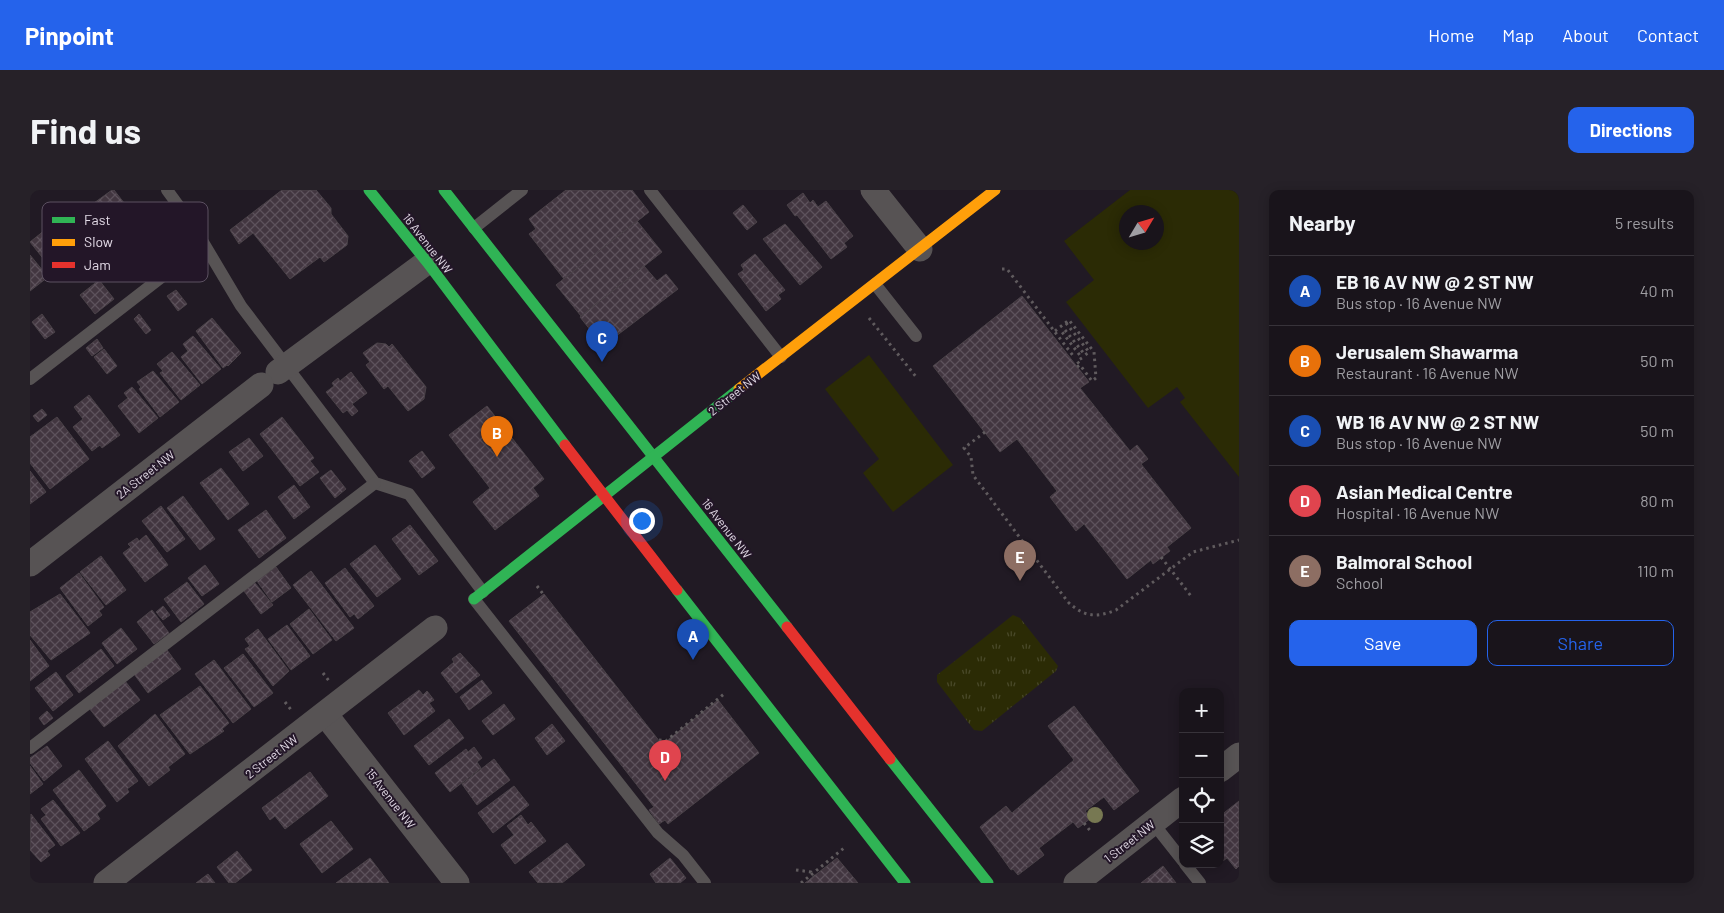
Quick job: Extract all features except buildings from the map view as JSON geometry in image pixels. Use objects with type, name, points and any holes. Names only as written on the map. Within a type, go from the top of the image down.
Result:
[{"type":"main road","name":"16 Avenue NW","points":[[369,190],[427,262],[603,496],[905,883]]},
{"type":"main road","name":"16 Avenue NW","points":[[444,190],[988,883]]},
{"type":"main road","name":"2 Street NW","points":[[479,596],[603,496],[995,190]]},
{"type":"street","points":[[873,190],[920,249]]},
{"type":"street","name":"2A Street NW","points":[[30,564],[275,375],[427,262]]},
{"type":"street","name":"2 Street NW","points":[[106,883],[435,628]]},
{"type":"street","name":"15 Avenue NW","points":[[325,714],[457,883]]},
{"type":"street","points":[[1224,767],[1239,755]]},
{"type":"street","name":"1 Street NW","points":[[1076,883],[1179,802]]},
{"type":"lane","points":[[167,190],[176,202]]},
{"type":"lane","points":[[474,228],[522,190]]},
{"type":"lane","points":[[650,190],[781,357]]},
{"type":"lane","points":[[208,253],[241,306],[275,375],[375,483],[409,494],[479,596],[658,833],[683,855],[706,883]]},
{"type":"lane","points":[[30,379],[155,282]]},
{"type":"lane","points":[[876,284],[916,336]]},
{"type":"lane","points":[[30,748],[375,483]]},
{"type":"lane","points":[[1153,823],[1179,856]]},
{"type":"lane","points":[[1188,868],[1200,883]]},
{"type":"path","points":[[1002,269],[1007,269],[1074,357]]},
{"type":"path","points":[[867,316],[917,378]]},
{"type":"path","points":[[1055,331],[1069,320],[1094,352],[1096,378],[1092,381],[1078,366],[1077,361],[1082,358],[1062,332],[1065,330],[1085,355],[1089,352],[1066,323]]},
{"type":"path","points":[[985,432],[964,448],[971,457],[973,475],[1076,609],[1093,616],[1102,615],[1134,598],[1193,552],[1239,540]]},
{"type":"path","points":[[1161,557],[1191,596]]},
{"type":"path","points":[[537,586],[544,594]]},
{"type":"path","points":[[323,673],[331,683]]},
{"type":"path","points":[[661,741],[666,741],[724,694]]},
{"type":"path","points":[[1084,823],[1092,833]]},
{"type":"path","points":[[801,883],[844,848]]},
{"type":"path","points":[[796,870],[813,875]]},
{"type":"green space","points":[[1130,190],[1239,190],[1239,477],[1180,402],[1185,398],[1177,387],[1148,408],[1066,302],[1094,280],[1064,241]]},
{"type":"green space","points":[[869,355],[953,465],[893,512],[863,473],[879,459],[825,389]]},
{"type":"green space","points":[[1013,615],[1020,618],[1058,666],[1056,671],[982,731],[974,730],[937,682],[937,675]]},
{"type":"traffic: fast","points":[[369,190],[427,262],[565,445]]},
{"type":"traffic: fast","points":[[444,190],[787,627]]},
{"type":"traffic: fast","points":[[474,599],[739,389]]},
{"type":"traffic: fast","points":[[677,590],[905,883]]},
{"type":"traffic: fast","points":[[890,759],[988,883]]},
{"type":"traffic: slow","points":[[739,389],[995,190]]},
{"type":"traffic: jam","points":[[565,445],[677,590]]},
{"type":"traffic: jam","points":[[787,627],[890,759]]},
{"type":"place","name":"WB 16 AV NW @ 2 ST NW","points":[[602,362]]},
{"type":"place","name":"Jerusalem Shawarma","points":[[497,457]]},
{"type":"place","name":"Balmoral School","points":[[1020,581]]},
{"type":"place","name":"EB 16 AV NW @ 2 ST NW","points":[[693,660]]},
{"type":"place","name":"Asian Medical Centre","points":[[665,781]]}]
